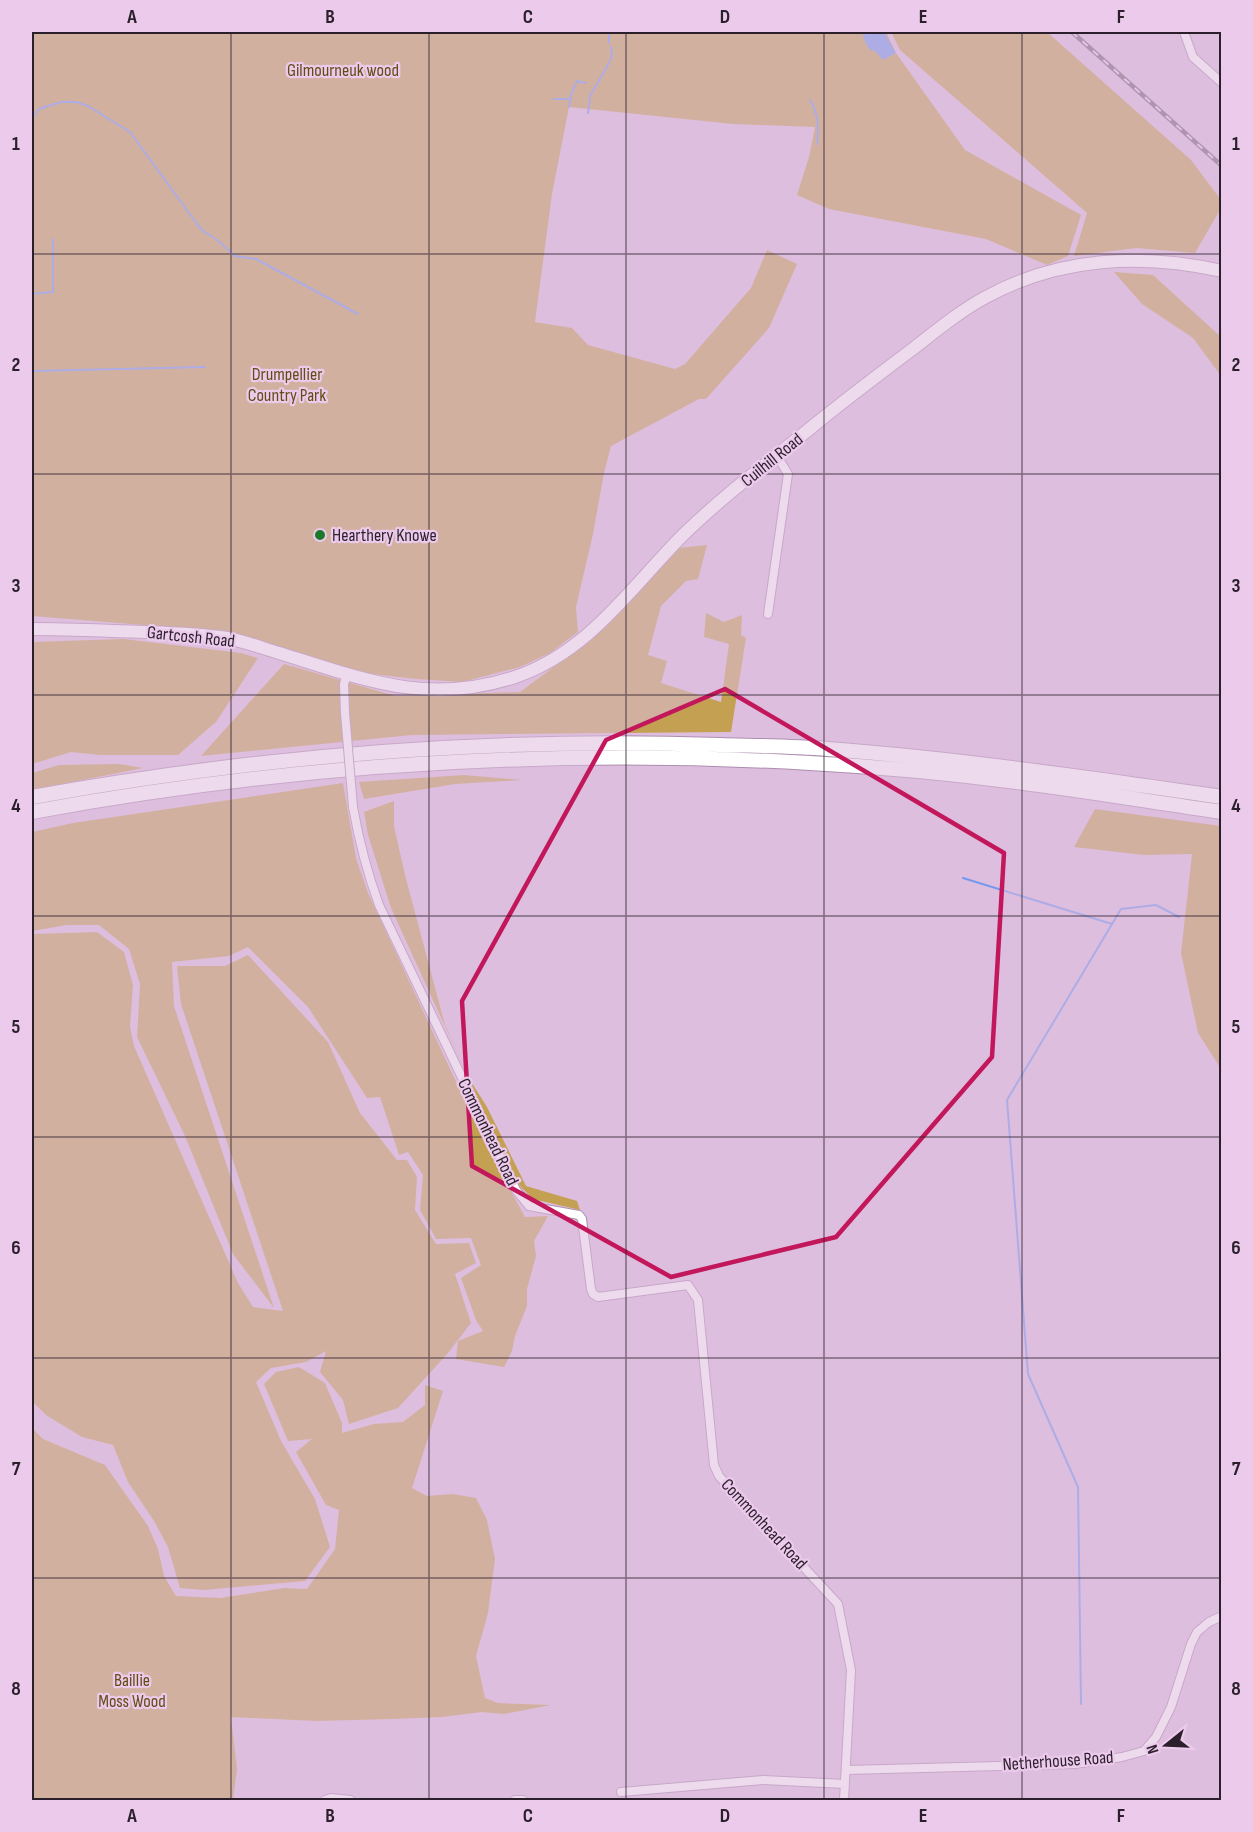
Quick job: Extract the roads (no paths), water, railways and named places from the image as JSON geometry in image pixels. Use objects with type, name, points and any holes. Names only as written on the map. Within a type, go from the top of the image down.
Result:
[{"type":"highway","points":[[32,797],[168,775],[281,761],[472,746],[654,743],[824,748],[970,761],[1221,797]]},
{"type":"highway","points":[[32,813],[109,799],[282,776],[491,761],[606,758],[811,763],[943,773],[1221,812]]},
{"type":"main road","name":"Cuilhill Road","points":[[346,674],[399,687],[447,690],[485,686],[540,667],[568,651],[599,625],[683,535],[734,490],[953,318],[984,298],[1018,282],[1070,267],[1110,261],[1169,261],[1221,271]]},
{"type":"main road","name":"Gartcosh Road","points":[[32,629],[164,633],[228,638],[346,674]]},
{"type":"street","points":[[1184,32],[1193,57],[1221,83]]},
{"type":"street","points":[[768,614],[788,474],[777,456]]},
{"type":"street","name":"Commonhead Road","points":[[346,674],[345,713],[353,807],[358,841],[366,871],[379,905],[516,1190],[530,1206],[579,1215],[582,1219],[591,1289],[598,1297],[688,1285],[698,1300],[714,1465],[719,1476],[838,1604],[851,1670],[844,1800]]},
{"type":"street","name":"Netherhouse Road","points":[[847,1770],[1075,1764],[1122,1757],[1144,1751],[1156,1737],[1171,1707],[1197,1632],[1221,1616]]},
{"type":"street","points":[[621,1792],[763,1780],[845,1784]]},
{"type":"street","points":[[325,1800],[331,1798],[350,1800]]},
{"type":"street","points":[[515,1800],[523,1800]]},
{"type":"water","points":[[862,32],[884,32],[896,53],[883,60],[874,50],[871,51]]},
{"type":"waterway","points":[[609,32],[609,43]]},
{"type":"waterway","points":[[610,61],[611,47]]},
{"type":"waterway","points":[[588,113],[590,96],[609,63]]},
{"type":"waterway","points":[[571,95],[577,81],[586,83]]},
{"type":"waterway","points":[[569,107],[571,97]]},
{"type":"waterway","points":[[554,99],[571,99]]},
{"type":"waterway","points":[[810,100],[817,121],[817,144]]},
{"type":"waterway","points":[[32,118],[39,109],[61,102],[76,102],[88,106],[130,132],[197,224],[213,237]]},
{"type":"waterway","points":[[215,238],[235,256],[256,259],[358,314]]},
{"type":"waterway","points":[[32,294],[53,292],[53,239]]},
{"type":"waterway","points":[[32,371],[205,367]]},
{"type":"waterway","points":[[963,878],[1112,924]]},
{"type":"waterway","points":[[1081,1704],[1078,1487],[1028,1374],[1007,1100],[1121,909],[1156,905],[1179,917]]},
{"type":"railway","points":[[1072,32],[1222,166]]},
{"type":"place","name":"Hearthery Knowe","points":[[320,535]]},
{"type":"park label","name":"Gilmourneuk wood","points":[[343,70]]},
{"type":"park label","name":"Drumpellier Country Park","points":[[287,384]]},
{"type":"park label","name":"Baillie Moss Wood","points":[[132,1690]]}]
